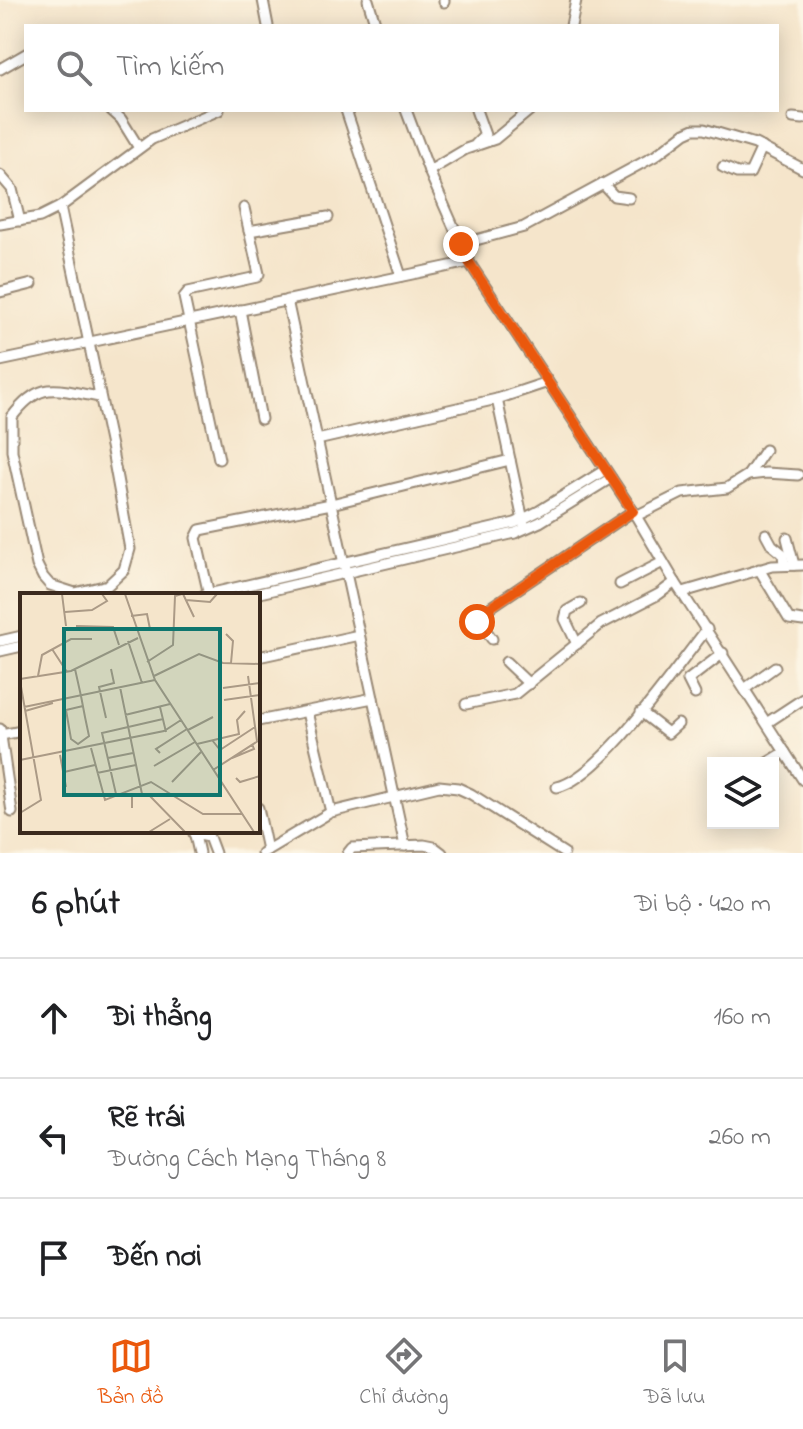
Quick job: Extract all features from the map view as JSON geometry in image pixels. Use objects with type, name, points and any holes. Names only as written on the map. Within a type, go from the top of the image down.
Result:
[{"type":"street","points":[[263,0],[268,24]]},
{"type":"street","points":[[368,0],[375,24]]},
{"type":"street","points":[[571,24],[576,0]]},
{"type":"street","points":[[0,69],[24,55]]},
{"type":"street","points":[[113,112],[139,148]]},
{"type":"street","points":[[0,224],[40,217],[60,207],[152,139],[214,112]]},
{"type":"street","points":[[347,112],[401,276]]},
{"type":"street","points":[[407,112],[469,262],[635,514],[675,582],[803,780]]},
{"type":"street","points":[[473,146],[485,135],[477,112]]},
{"type":"street","points":[[429,171],[473,146],[495,139],[528,112]]},
{"type":"street","points":[[461,244],[512,232],[655,156],[694,129],[704,129],[762,147],[803,169]]},
{"type":"street","points":[[723,167],[737,173],[750,173],[762,147]]},
{"type":"street","points":[[0,175],[12,189],[20,221]]},
{"type":"street","points":[[603,184],[614,196],[629,198]]},
{"type":"street","points":[[60,207],[89,342],[124,514],[130,557],[124,570],[108,585],[75,593],[50,585],[37,565],[12,451],[12,417],[33,394],[52,388],[100,397]]},
{"type":"street","points":[[219,459],[184,297],[188,292],[257,277],[259,274],[244,208]]},
{"type":"street","points":[[249,231],[328,217]]},
{"type":"street","points":[[0,361],[469,262]]},
{"type":"street","points":[[0,292],[32,284]]},
{"type":"street","points":[[287,300],[405,846]]},
{"type":"street","points":[[240,310],[261,419]]},
{"type":"street","points":[[317,440],[497,399],[548,382]]},
{"type":"street","points":[[497,399],[524,525]]},
{"type":"street","points":[[748,475],[765,450]]},
{"type":"street","points":[[207,593],[196,538],[200,530],[331,504],[510,460]]},
{"type":"street","points":[[217,593],[405,555],[524,525],[608,474]]},
{"type":"street","points":[[492,639],[476,617],[635,514],[682,493],[721,491],[748,475],[798,475]]},
{"type":"street","points":[[766,534],[772,545],[793,565]]},
{"type":"street","points":[[787,538],[793,565]]},
{"type":"street","points":[[620,584],[663,562]]},
{"type":"street","points":[[683,592],[759,569],[793,565]]},
{"type":"street","points":[[258,593],[345,568]]},
{"type":"street","points":[[759,569],[789,619],[803,621]]},
{"type":"street","points":[[466,704],[507,697],[529,684],[613,615],[659,594],[675,582]]},
{"type":"street","points":[[577,644],[565,616],[567,611],[581,603]]},
{"type":"street","points":[[557,787],[572,783],[599,759],[707,629]]},
{"type":"street","points":[[260,657],[359,635]]},
{"type":"street","points":[[0,641],[20,636]]},
{"type":"street","points":[[0,651],[20,646]]},
{"type":"street","points":[[695,694],[688,680],[723,653]]},
{"type":"street","points":[[506,662],[529,684]]},
{"type":"street","points":[[746,688],[775,667]]},
{"type":"street","points":[[260,721],[373,698]]},
{"type":"street","points":[[768,722],[803,699]]},
{"type":"street","points":[[307,712],[331,812]]},
{"type":"street","points":[[641,712],[668,733],[678,724]]},
{"type":"street","points":[[1,732],[12,812]]},
{"type":"street","points":[[594,747],[599,759]]},
{"type":"street","points":[[777,757],[785,752]]},
{"type":"street","points":[[260,820],[265,851],[331,812],[439,786],[458,788],[564,853]]},
{"type":"street","points":[[194,833],[199,853]]},
{"type":"street","points":[[197,833],[209,837],[215,853]]},
{"type":"street","points":[[348,853],[352,848],[424,845],[442,853]]},
{"type":"route","points":[[461,244],[469,262],[633,511],[498,600],[476,617],[477,622]]}]
